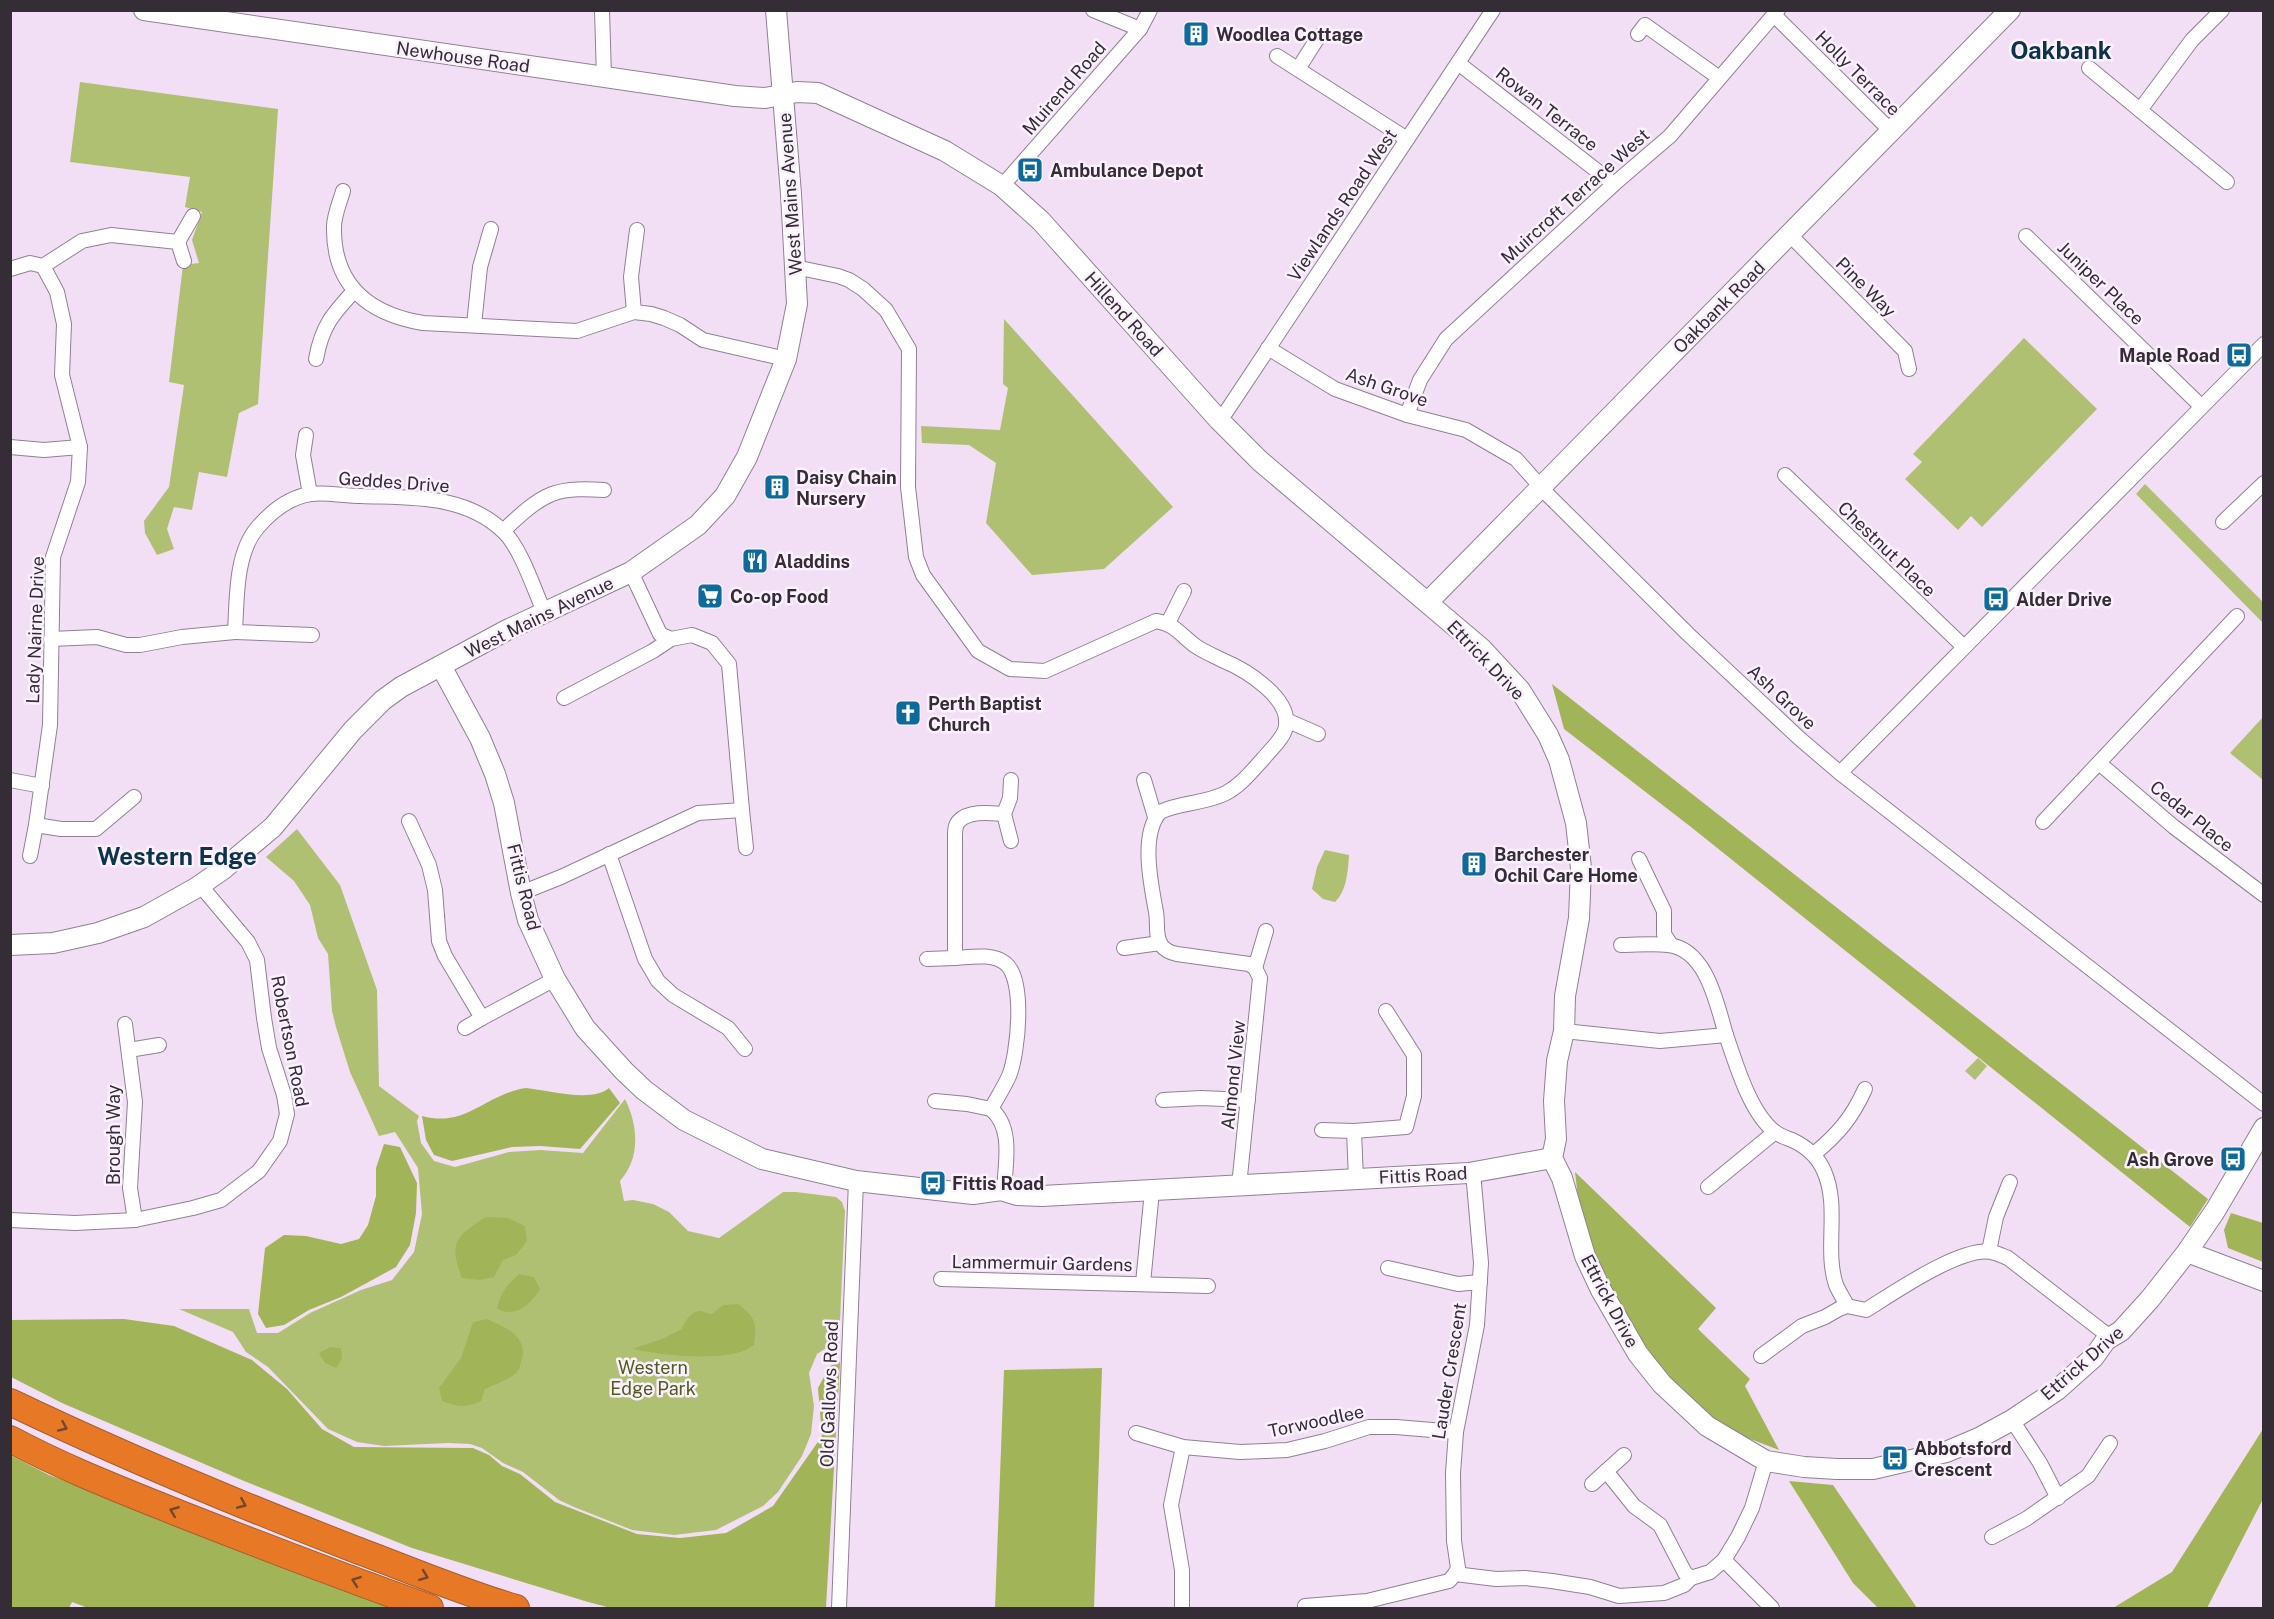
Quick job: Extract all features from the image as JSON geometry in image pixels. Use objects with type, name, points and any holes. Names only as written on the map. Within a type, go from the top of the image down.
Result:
[{"type":"highway","points":[[10,1402],[138,1461],[292,1525],[483,1598],[516,1608]]},
{"type":"highway","points":[[10,1439],[138,1497],[281,1554],[430,1608]]},
{"type":"street","name":"Newhouse Road","points":[[144,10],[735,96],[765,98],[782,94]]},
{"type":"street","points":[[602,10],[604,77]]},
{"type":"street","name":"West Mains Avenue","points":[[10,945],[53,943],[98,933],[144,917],[200,885],[222,870],[273,827],[353,729],[400,687],[544,612],[631,572],[698,525],[725,496],[747,457],[786,359],[797,304],[792,194],[776,10]]},
{"type":"street","points":[[1093,10],[1140,29]]},
{"type":"street","name":"Muirend Road","points":[[1002,186],[1140,29],[1150,10]]},
{"type":"street","name":"Viewlands Road West","points":[[1219,420],[1493,10]]},
{"type":"street","name":"Oakbank Road","points":[[1428,602],[2010,10]]},
{"type":"street","points":[[2140,110],[2192,40],[2222,10]]},
{"type":"street","name":"Holly Terrace","points":[[1776,13],[1892,132]]},
{"type":"street","name":"Muircroft Terrace West","points":[[1407,415],[1420,380],[1446,339],[1614,183],[1670,136],[1718,77],[1776,13]]},
{"type":"street","points":[[1644,25],[1718,77]]},
{"type":"street","points":[[1298,69],[1318,36]]},
{"type":"street","points":[[1277,56],[1407,139]]},
{"type":"street","name":"Rowan Terrace","points":[[1458,63],[1614,183]]},
{"type":"street","points":[[2089,68],[2228,182]]},
{"type":"street","name":"Hillend Road","points":[[782,94],[805,91],[818,93],[945,151],[1002,186],[1041,221],[1219,420],[1260,461],[1428,602]]},
{"type":"street","points":[[343,190],[334,225],[336,249],[343,272],[354,291],[369,304],[403,320],[578,331],[633,312],[664,318],[703,340],[786,359]]},
{"type":"street","points":[[184,261],[178,242],[193,216]]},
{"type":"street","points":[[474,325],[480,267],[491,229]]},
{"type":"street","points":[[633,312],[631,277],[637,230]]},
{"type":"street","points":[[10,269],[30,263],[43,266],[82,241],[111,235],[178,242]]},
{"type":"street","name":"Pine Way","points":[[1790,235],[1905,351],[1909,369]]},
{"type":"street","name":"Juniper Place","points":[[2026,236],[2201,406]]},
{"type":"street","name":"Lady Nairne Drive","points":[[30,856],[50,724],[53,557],[78,482],[80,447],[62,375],[64,324],[57,292],[43,266]]},
{"type":"street","points":[[795,267],[838,276],[866,291],[886,310],[909,350],[908,487],[916,557],[929,584],[978,651],[1010,669],[1045,671],[1155,621],[1168,623],[1197,647],[1236,665],[1261,682],[1278,702],[1286,720],[1285,731],[1252,771],[1236,786],[1220,796],[1196,804],[1165,809],[1155,817]]},
{"type":"street","points":[[316,359],[319,343],[329,318],[354,291]]},
{"type":"street","points":[[1840,773],[2264,344]]},
{"type":"street","name":"Ash Grove","points":[[1268,348],[1335,389],[1407,415],[1466,429],[1516,459],[1688,634],[1799,738],[1840,773],[2264,1104]]},
{"type":"street","points":[[306,435],[303,455],[310,494]]},
{"type":"street","points":[[10,447],[44,450],[80,447]]},
{"type":"street","name":"Chestnut Place","points":[[1785,475],[1964,647]]},
{"type":"street","points":[[2223,522],[2264,483]]},
{"type":"street","points":[[503,531],[518,516],[552,494],[578,489],[604,490]]},
{"type":"street","name":"Geddes Drive","points":[[235,632],[239,576],[243,557],[256,529],[281,505],[310,494],[438,500],[467,507],[503,531],[516,549],[544,612]]},
{"type":"street","points":[[631,572],[660,634],[671,639]]},
{"type":"street","points":[[1168,623],[1184,591]]},
{"type":"street","name":"Ettrick Drive","points":[[1428,602],[1482,650],[1520,690],[1548,735],[1567,783],[1576,823],[1581,868],[1579,918],[1565,996],[1564,1031],[1557,1061],[1554,1101],[1556,1139],[1552,1158],[1562,1178],[1586,1256],[1601,1290],[1638,1354],[1662,1384],[1694,1416],[1728,1440],[1766,1461],[1804,1467],[1873,1469],[1946,1452],[2012,1420],[2057,1390],[2094,1356],[2106,1340],[2121,1331],[2150,1299],[2187,1252],[2215,1211],[2264,1128]]},
{"type":"street","points":[[2043,822],[2237,616]]},
{"type":"street","points":[[51,639],[97,637],[126,645],[140,645],[182,637],[235,632],[312,635]]},
{"type":"street","points":[[564,698],[653,651],[671,639],[692,635],[712,643],[729,664],[746,848]]},
{"type":"street","name":"Fittis Road","points":[[441,666],[480,738],[495,774],[504,803],[528,920],[555,979],[585,1028],[644,1090],[684,1120],[762,1159],[856,1181],[973,1194],[1004,1191],[1017,1195],[1042,1196],[1473,1172],[1552,1158]]},
{"type":"street","points":[[1286,720],[1318,734]]},
{"type":"street","name":"Cedar Place","points":[[2099,763],[2174,827],[2264,896]]},
{"type":"street","points":[[10,780],[42,786]]},
{"type":"street","points":[[1011,780],[1010,798],[1004,814],[1011,841]]},
{"type":"street","points":[[1144,780],[1155,817],[1150,833],[1150,883],[1160,944],[1177,954],[1243,963],[1255,969]]},
{"type":"street","points":[[36,825],[61,829],[96,829],[134,797]]},
{"type":"street","points":[[521,893],[698,813],[742,810]]},
{"type":"street","points":[[955,957],[956,825],[958,821],[969,816],[984,813],[1004,814]]},
{"type":"street","points":[[409,821],[429,866],[435,890],[437,930],[442,949],[465,993],[482,1018]]},
{"type":"street","points":[[609,854],[645,959],[658,981],[674,995],[728,1028],[745,1049]]},
{"type":"street","points":[[1639,859],[1664,911],[1664,934],[1671,945]]},
{"type":"street","name":"Robertson Road","points":[[10,1220],[75,1223],[135,1220],[220,1200],[259,1171],[280,1141],[287,1114],[284,1095],[269,1048],[257,960],[248,942],[200,885]]},
{"type":"street","name":"Almond View","points":[[1239,1186],[1261,982],[1255,969],[1266,931]]},
{"type":"street","points":[[1124,948],[1160,944]]},
{"type":"street","points":[[1621,945],[1671,945],[1691,955],[1708,977],[1743,1085],[1758,1112],[1775,1132],[1814,1154],[1824,1169],[1831,1188],[1836,1285],[1847,1306]]},
{"type":"street","points":[[927,959],[996,958],[1007,965],[1014,978],[1017,1041],[1008,1077],[991,1109]]},
{"type":"street","points":[[465,1028],[555,979]]},
{"type":"street","points":[[1322,1130],[1354,1131],[1406,1127],[1414,1096],[1414,1055],[1386,1011]]},
{"type":"street","name":"Brough Way","points":[[125,1024],[135,1102],[130,1188],[135,1220]]},
{"type":"street","points":[[1564,1031],[1660,1041],[1726,1035]]},
{"type":"street","points":[[129,1050],[159,1046]]},
{"type":"street","points":[[1814,1154],[1837,1135],[1855,1112],[1865,1089]]},
{"type":"street","points":[[1163,1100],[1201,1098],[1248,1100]]},
{"type":"street","points":[[935,1101],[970,1104],[991,1109],[1002,1121],[1006,1137],[1004,1191]]},
{"type":"street","points":[[1354,1131],[1356,1179]]},
{"type":"street","points":[[1708,1187],[1775,1132]]},
{"type":"street","name":"Lauder Crescent","points":[[1455,1574],[1458,1568],[1454,1541],[1453,1483],[1456,1431],[1477,1325],[1481,1263],[1473,1172]]},
{"type":"street","name":"Old Gallows Road","points":[[839,1608],[856,1181]]},
{"type":"street","points":[[1989,1251],[1996,1217],[2010,1182]]},
{"type":"street","name":"Lammermuir Gardens","points":[[1143,1283],[1152,1191]]},
{"type":"street","points":[[1761,1356],[1802,1326],[1847,1306],[1866,1310],[1940,1266],[1969,1255],[1989,1251],[2008,1258],[2110,1337]]},
{"type":"street","points":[[2187,1252],[2264,1281]]},
{"type":"street","points":[[1388,1268],[1458,1284],[1480,1282]]},
{"type":"street","name":"Lammermuir Gardens","points":[[941,1279],[1208,1286]]},
{"type":"street","points":[[2012,1420],[2040,1463],[2058,1498]]},
{"type":"street","name":"Torwoodlee","points":[[1136,1433],[1183,1448],[1240,1452],[1287,1450],[1369,1427],[1396,1426],[1456,1431]]},
{"type":"street","points":[[1992,1537],[2026,1519],[2088,1476],[2110,1443]]},
{"type":"street","points":[[1182,1608],[1182,1570],[1171,1505],[1183,1448]]},
{"type":"street","points":[[1592,1484],[1624,1455]]},
{"type":"street","points":[[1305,1606],[1367,1601],[1449,1581],[1455,1574],[1496,1579],[1525,1578],[1590,1587],[1619,1602],[1664,1593],[1684,1585],[1690,1578],[1710,1572],[1724,1560],[1752,1508],[1766,1461]]},
{"type":"street","points":[[1606,1471],[1634,1506],[1660,1525],[1685,1573],[1690,1578]]},
{"type":"street","points":[[1724,1560],[1772,1608]]},
{"type":"street","points":[[1398,1593],[1400,1608]]},
{"type":"green space","points":[[80,82],[278,109],[258,404],[239,413],[227,477],[199,472],[192,510],[174,507],[167,529],[174,549],[157,555],[145,533],[144,521],[169,487],[184,385],[169,382],[183,265],[199,263],[192,240],[202,212],[185,207],[190,177],[70,162]]},
{"type":"green space","points":[[1004,319],[1173,507],[1104,569],[1032,575],[986,523],[996,463],[969,445],[922,443],[921,426],[1000,430],[1008,388],[1003,384]]},
{"type":"green space","points":[[2024,338],[2097,409],[1982,527],[1971,516],[1958,530],[1905,479],[1922,462],[1913,454]]},
{"type":"green space","points":[[2145,484],[2263,602],[2263,623],[2136,494]]},
{"type":"green space","points":[[1552,684],[2208,1199],[2190,1227],[1691,827],[1564,729]]},
{"type":"green space","points":[[2263,717],[2263,780],[2230,753]]},
{"type":"green space","name":"Western Edge Park","points":[[297,829],[340,885],[377,990],[379,1086],[419,1116],[417,1121],[421,1143],[434,1161],[455,1167],[509,1152],[540,1150],[583,1153],[625,1099],[633,1120],[635,1141],[631,1162],[620,1181],[624,1201],[633,1200],[653,1204],[669,1212],[688,1231],[719,1238],[783,1192],[836,1197],[842,1202],[845,1211],[839,1343],[817,1354],[809,1373],[814,1406],[811,1434],[802,1456],[778,1492],[763,1506],[716,1530],[674,1535],[632,1530],[559,1500],[523,1472],[503,1463],[482,1448],[470,1444],[384,1446],[357,1442],[328,1429],[268,1367],[246,1352],[233,1332],[179,1309],[249,1309],[257,1333],[278,1333],[310,1313],[361,1290],[392,1280],[414,1252],[422,1214],[418,1168],[395,1132],[379,1136],[350,1072],[336,1027],[332,1011],[328,954],[318,938],[310,905],[294,881],[266,857]]},
{"type":"green space","points":[[1325,850],[1349,855],[1344,886],[1335,902],[1323,899],[1312,889],[1317,867]]},
{"type":"green space","points":[[1978,1058],[1987,1066],[1975,1080],[1965,1071]]},
{"type":"green space","points":[[526,1088],[592,1095],[609,1088],[620,1103],[580,1149],[540,1146],[512,1147],[452,1161],[434,1155],[426,1140],[422,1116],[451,1118],[512,1091]]},
{"type":"green space","points":[[384,1144],[400,1147],[417,1183],[416,1213],[410,1245],[396,1267],[341,1297],[309,1310],[284,1325],[266,1328],[258,1314],[265,1248],[284,1235],[306,1236],[341,1244],[359,1239],[368,1225],[376,1196],[376,1168]]},
{"type":"green space","points":[[1575,1172],[1716,1308],[1698,1329],[1750,1379],[1745,1386],[1779,1450],[1727,1430],[1673,1384],[1611,1298],[1580,1215]]},
{"type":"green space","points":[[2231,1213],[2263,1223],[2263,1262],[2228,1248],[2224,1230]]},
{"type":"green space","points":[[486,1217],[508,1218],[525,1226],[527,1241],[516,1255],[503,1260],[494,1277],[480,1280],[462,1278],[456,1256],[458,1242],[462,1235]]},
{"type":"green space","points":[[519,1274],[534,1277],[540,1289],[527,1305],[516,1311],[497,1309],[505,1290]]},
{"type":"green space","points":[[738,1304],[749,1313],[755,1326],[754,1345],[743,1351],[713,1356],[695,1356],[660,1354],[632,1349],[662,1339],[682,1329],[695,1312],[702,1311],[712,1314],[723,1305]]},
{"type":"green space","points":[[124,1319],[174,1326],[252,1360],[287,1389],[322,1429],[354,1447],[473,1448],[520,1474],[555,1502],[637,1534],[680,1538],[726,1533],[773,1506],[822,1436],[818,1388],[830,1366],[840,1362],[826,1608],[611,1608],[588,1602],[412,1548],[244,1481],[62,1403],[11,1377],[11,1320]]},
{"type":"green space","points":[[487,1319],[508,1330],[519,1340],[523,1353],[518,1370],[508,1379],[485,1389],[481,1401],[462,1406],[442,1401],[439,1388],[461,1358],[473,1322]]},
{"type":"green space","points":[[330,1347],[341,1348],[342,1359],[336,1368],[325,1363],[319,1353]]},
{"type":"green space","points":[[1102,1368],[1094,1608],[995,1608],[1004,1370]]},
{"type":"green space","points":[[2263,1429],[2263,1499],[2207,1608],[2113,1608],[2172,1572]]},
{"type":"green space","points":[[10,1455],[49,1475],[415,1608],[88,1608],[72,1602],[69,1608],[11,1608]]},
{"type":"green space","points":[[1789,1481],[1833,1485],[1917,1608],[1878,1608],[1853,1583]]},
{"type":"place","name":"Woodlea Cottage","points":[[1196,34]]},
{"type":"place","name":"Ambulance Depot","points":[[1030,170]]},
{"type":"place","name":"Maple Road","points":[[2239,355]]},
{"type":"place","name":"Daisy Chain Nursery","points":[[777,487]]},
{"type":"place","name":"Aladdins","points":[[755,561]]},
{"type":"place","name":"Co-op Food","points":[[710,596]]},
{"type":"place","name":"Alder Drive","points":[[1996,599]]},
{"type":"place","name":"Perth Baptist Church","points":[[908,713]]},
{"type":"place","name":"Barchester Ochil Care Home","points":[[1474,864]]},
{"type":"place","name":"Ash Grove","points":[[2233,1159]]},
{"type":"place","name":"Fittis Road","points":[[933,1183]]},
{"type":"place","name":"Abbotsford Crescent","points":[[1895,1458]]},
{"type":"district","name":"Oakbank","points":[[2061,50]]},
{"type":"district","name":"Western Edge","points":[[177,856]]}]
